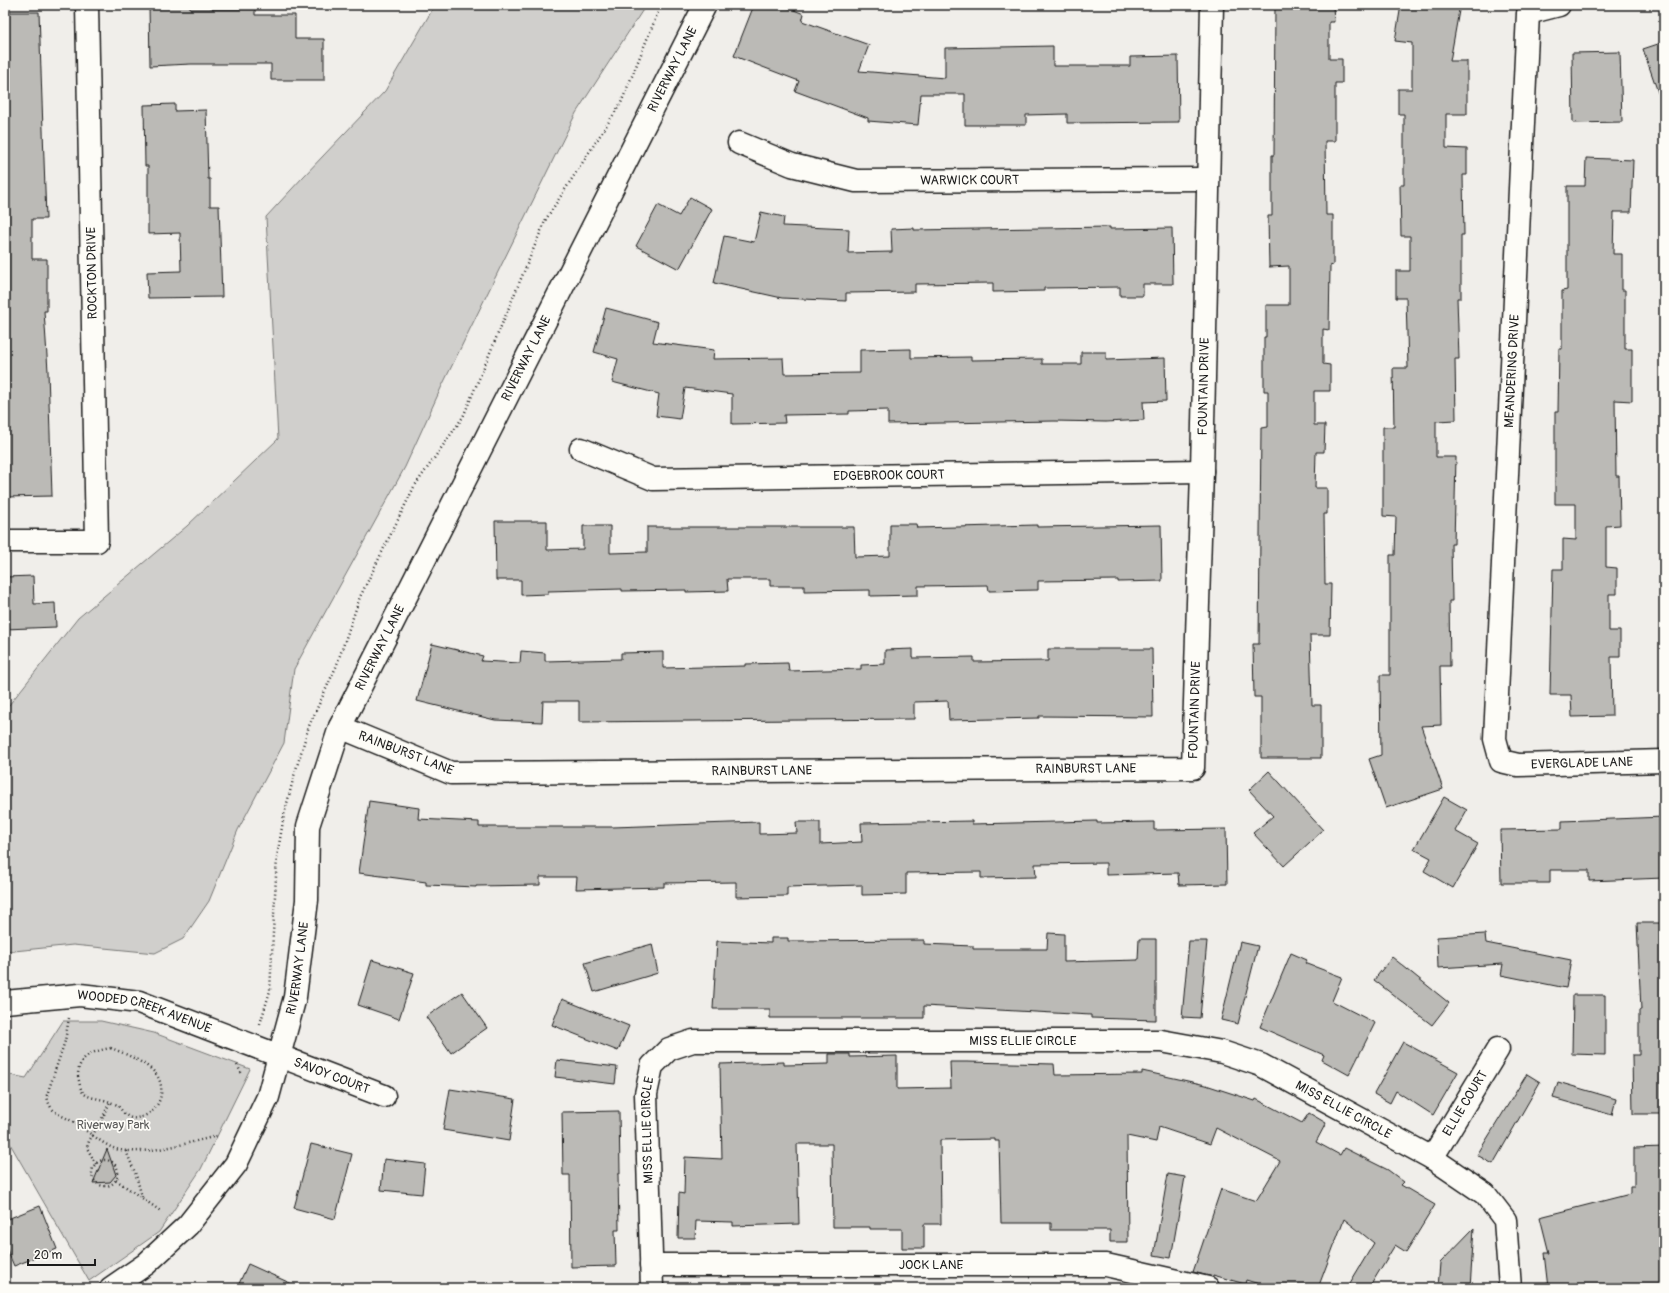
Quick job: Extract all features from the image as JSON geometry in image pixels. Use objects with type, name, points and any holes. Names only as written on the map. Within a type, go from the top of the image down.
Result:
[{"type":"street","name":"ROCKTON DRIVE","points":[[5,541],[97,540],[87,5]]},
{"type":"street","name":"RIVERWAY LANE","points":[[114,1287],[146,1264],[188,1225],[236,1164],[268,1097],[295,998],[307,900],[308,826],[340,727],[705,5]]},
{"type":"street","name":"FOUNTAIN DRIVE","points":[[1193,768],[1202,471],[1207,179],[1212,5]]},
{"type":"street","name":"MEANDERING DRIVE","points":[[1501,761],[1495,739],[1528,13],[1559,5]]},
{"type":"street","name":"WARWICK COURT","points":[[739,143],[792,165],[856,181],[1207,179]]},
{"type":"street","name":"EDGEBROOK COURT","points":[[581,449],[653,479],[1202,471]]},
{"type":"street","name":"RAINBURST LANE","points":[[340,727],[452,773],[1193,768]]},
{"type":"street","name":"EVERGLADE LANE","points":[[1501,761],[1518,765],[1664,761]]},
{"type":"street","name":"WOODED CREEK AVENUE","points":[[5,1002],[80,994],[139,1002],[279,1055]]},
{"type":"street","name":"MISS ELLIE CIRCLE","points":[[652,1288],[646,1094],[652,1066],[669,1049],[693,1041],[1161,1041],[1222,1052],[1261,1065],[1432,1158],[1485,1194],[1505,1220],[1510,1288]]},
{"type":"street","name":"ELLIE COURT","points":[[1432,1158],[1498,1049]]},
{"type":"street","name":"SAVOY COURT","points":[[279,1055],[384,1096]]},
{"type":"street","name":"JOCK LANE","points":[[651,1265],[1106,1265],[1208,1288]]},
{"type":"path","points":[[70,1014],[65,1041],[47,1095],[51,1110],[112,1147],[126,1151],[154,1149],[217,1136]]},
{"type":"path","points":[[111,1048],[146,1066],[156,1074],[161,1088],[161,1100],[150,1114],[135,1118],[123,1114],[117,1106],[110,1102],[88,1096],[82,1092],[78,1078],[79,1066],[86,1057],[96,1051],[111,1048]]},
{"type":"path","points":[[231,1062],[238,1066],[242,1074]]},
{"type":"path","points":[[96,1164],[87,1148],[89,1141],[110,1102]]},
{"type":"path","points":[[126,1151],[136,1175],[142,1198]]},
{"type":"path","points":[[104,1160],[112,1163],[117,1169],[116,1180],[104,1186],[97,1183],[92,1171],[96,1164],[104,1160]]},
{"type":"path","points":[[116,1180],[162,1212]]},
{"type":"green space","points":[[435,5],[646,5],[576,113],[441,388],[405,467],[294,669],[284,743],[238,830],[209,901],[183,939],[155,953],[73,945],[14,951],[5,950],[5,710],[78,618],[187,526],[278,439],[266,217],[385,91]]},
{"type":"green space","name":"Riverway Park","points":[[63,1021],[101,1021],[154,1033],[250,1069],[201,1169],[159,1232],[89,1281],[5,1135],[5,1074],[26,1078]]},
{"type":"building","points":[[149,5],[190,5],[190,9],[255,9],[255,15],[295,15],[295,39],[324,39],[324,80],[271,80],[271,64],[191,64],[150,66]]},
{"type":"building","points":[[754,5],[781,5],[804,14],[802,21],[869,45],[859,71],[945,78],[945,48],[1053,46],[1053,66],[1130,66],[1130,57],[1178,56],[1179,122],[1067,123],[1067,114],[1026,115],[1026,125],[965,125],[965,94],[921,94],[918,125],[868,121],[868,118],[795,91],[799,81],[734,56]]},
{"type":"building","points":[[1275,5],[1333,5],[1334,22],[1329,22],[1329,59],[1342,59],[1342,83],[1335,83],[1335,141],[1325,141],[1326,215],[1333,215],[1333,265],[1330,266],[1329,330],[1323,329],[1323,364],[1330,365],[1330,391],[1314,391],[1314,425],[1325,425],[1324,452],[1316,452],[1315,488],[1327,488],[1327,514],[1324,514],[1325,584],[1331,584],[1330,635],[1310,635],[1312,705],[1321,705],[1321,758],[1261,758],[1261,697],[1254,697],[1253,644],[1259,644],[1261,428],[1268,427],[1268,391],[1264,391],[1264,337],[1266,337],[1266,305],[1289,305],[1289,266],[1269,267],[1268,216],[1272,216],[1272,155],[1274,155]]},
{"type":"building","points":[[1401,5],[1460,5],[1450,61],[1467,61],[1467,114],[1446,114],[1446,148],[1467,149],[1467,175],[1463,175],[1464,235],[1461,235],[1461,298],[1457,298],[1459,359],[1455,359],[1456,420],[1436,421],[1436,457],[1456,457],[1454,544],[1451,544],[1452,601],[1449,601],[1450,666],[1440,666],[1441,725],[1421,726],[1443,789],[1386,808],[1369,759],[1381,755],[1380,675],[1390,675],[1390,555],[1395,555],[1396,517],[1383,516],[1383,427],[1394,427],[1393,368],[1408,368],[1406,298],[1396,298],[1396,271],[1410,271],[1410,236],[1401,236],[1400,185],[1404,185],[1404,114],[1398,114],[1398,89],[1412,89],[1412,43],[1395,41]]},
{"type":"building","points":[[5,12],[39,12],[46,219],[32,219],[32,259],[47,259],[47,311],[44,311],[48,371],[52,496],[5,497]]},
{"type":"building","points":[[1664,42],[1664,101],[1661,101],[1643,49]]},
{"type":"building","points":[[1620,52],[1622,122],[1573,123],[1572,53]]},
{"type":"building","points":[[175,104],[175,111],[206,110],[210,206],[219,206],[222,297],[148,298],[147,272],[181,271],[180,233],[148,234],[148,166],[145,166],[144,105]]},
{"type":"building","points":[[1586,158],[1633,160],[1631,212],[1614,212],[1613,254],[1622,254],[1622,290],[1625,290],[1625,349],[1632,349],[1632,401],[1615,400],[1616,476],[1619,476],[1620,525],[1606,526],[1606,567],[1617,568],[1617,594],[1609,594],[1609,631],[1620,631],[1620,657],[1611,657],[1612,716],[1572,717],[1571,695],[1550,695],[1553,569],[1563,569],[1563,539],[1576,540],[1576,504],[1555,504],[1555,412],[1558,412],[1559,349],[1562,349],[1562,291],[1567,290],[1567,186],[1585,186]]},
{"type":"building","points":[[690,197],[712,209],[679,269],[636,246],[658,205],[679,216]]},
{"type":"building","points":[[761,212],[784,217],[783,226],[849,229],[848,253],[892,252],[891,229],[914,228],[914,230],[1110,227],[1110,229],[1172,228],[1173,284],[1143,284],[1143,296],[1120,296],[1120,287],[1044,288],[1044,291],[993,292],[993,283],[915,284],[915,292],[846,293],[846,301],[782,298],[714,283],[724,236],[754,242]]},
{"type":"building","points":[[606,308],[658,322],[653,342],[714,350],[713,359],[783,358],[784,374],[860,373],[860,350],[911,349],[911,358],[971,357],[971,360],[1042,359],[1042,364],[1081,364],[1081,352],[1106,352],[1106,360],[1165,358],[1166,401],[1143,402],[1144,420],[1106,422],[1054,421],[888,424],[888,410],[849,411],[849,414],[784,415],[785,423],[732,424],[732,394],[685,388],[680,419],[656,416],[659,394],[612,382],[618,359],[594,352]]},
{"type":"building","points":[[495,521],[547,521],[547,550],[583,549],[583,526],[610,526],[610,553],[647,552],[647,527],[854,527],[855,557],[890,556],[890,524],[916,524],[917,528],[1037,525],[1037,527],[1161,525],[1162,581],[1038,581],[1038,590],[989,591],[988,585],[918,586],[918,595],[870,596],[870,590],[804,591],[804,586],[770,586],[770,579],[727,579],[728,591],[622,591],[622,589],[548,591],[548,594],[521,595],[521,580],[496,580]]},
{"type":"building","points":[[33,576],[34,604],[55,603],[56,627],[5,629],[5,577]]},
{"type":"building","points":[[432,644],[483,656],[481,661],[520,663],[521,651],[545,653],[545,661],[621,659],[621,653],[663,652],[663,668],[745,666],[745,664],[788,663],[789,671],[861,669],[861,665],[885,664],[885,650],[913,649],[913,658],[974,657],[974,662],[1048,661],[1048,649],[1152,649],[1153,717],[1039,716],[1039,718],[949,720],[948,701],[914,702],[914,719],[579,722],[579,701],[543,701],[542,722],[495,720],[417,701]]},
{"type":"building","points":[[1269,771],[1323,830],[1284,866],[1253,833],[1273,816],[1249,790]]},
{"type":"building","points":[[1444,797],[1467,810],[1455,831],[1478,844],[1453,888],[1424,871],[1431,858],[1414,849]]},
{"type":"building","points":[[369,801],[419,808],[418,819],[479,822],[479,827],[613,827],[759,822],[759,834],[797,833],[796,822],[820,822],[820,844],[862,842],[861,823],[972,821],[972,824],[1097,821],[1097,823],[1154,822],[1154,830],[1226,829],[1227,884],[1179,885],[1178,873],[1106,875],[1106,863],[1035,864],[1036,877],[981,878],[981,872],[906,873],[906,894],[862,895],[862,885],[787,887],[787,896],[736,897],[736,882],[664,883],[664,887],[576,889],[577,877],[540,877],[540,885],[476,887],[426,885],[426,882],[359,873]]},
{"type":"building","points":[[1664,817],[1664,878],[1589,881],[1589,870],[1550,870],[1550,883],[1501,883],[1500,830],[1562,829],[1562,821]]},
{"type":"building","points":[[1637,923],[1664,923],[1664,1114],[1633,1114],[1632,1055],[1639,1055],[1639,1010],[1641,1010]]},
{"type":"building","points":[[1048,933],[1064,934],[1064,962],[1138,960],[1139,939],[1156,939],[1156,1020],[1091,1018],[1091,1015],[924,1006],[924,1018],[770,1018],[770,1009],[713,1009],[717,941],[771,943],[771,938],[788,938],[788,941],[924,940],[924,944],[973,946],[973,949],[1047,949]]},
{"type":"building","points":[[1485,934],[1486,943],[1571,960],[1566,988],[1501,975],[1503,964],[1438,968],[1437,937]]},
{"type":"building","points":[[1189,941],[1207,941],[1200,1018],[1182,1017]]},
{"type":"building","points":[[1240,942],[1258,946],[1238,1024],[1221,1020]]},
{"type":"building","points":[[652,944],[658,973],[594,992],[585,963]]},
{"type":"building","points":[[1291,953],[1307,960],[1305,963],[1342,977],[1332,1001],[1375,1023],[1349,1075],[1322,1060],[1324,1055],[1260,1027]]},
{"type":"building","points":[[1392,957],[1449,1003],[1432,1025],[1374,980]]},
{"type":"building","points":[[372,960],[414,973],[399,1019],[358,1005]]},
{"type":"building","points":[[462,992],[487,1028],[451,1053],[426,1017]]},
{"type":"building","points":[[1573,995],[1605,995],[1605,1055],[1572,1054]]},
{"type":"building","points":[[562,999],[629,1026],[618,1051],[552,1025]]},
{"type":"building","points":[[1403,1042],[1458,1072],[1433,1115],[1396,1091],[1390,1103],[1374,1094]]},
{"type":"building","points":[[829,1054],[850,1054],[850,1057],[897,1056],[897,1089],[951,1088],[950,1062],[1054,1064],[1055,1075],[1142,1074],[1142,1071],[1206,1085],[1255,1101],[1256,1099],[1302,1123],[1309,1113],[1326,1123],[1316,1142],[1340,1155],[1344,1148],[1388,1170],[1404,1182],[1401,1185],[1435,1205],[1406,1252],[1395,1245],[1369,1288],[1347,1288],[1374,1243],[1344,1219],[1318,1288],[1272,1288],[1246,1280],[1245,1284],[1213,1275],[1213,1277],[1193,1272],[1221,1189],[1256,1201],[1280,1161],[1216,1128],[1210,1144],[1159,1127],[1156,1142],[1127,1136],[1128,1242],[1110,1242],[1110,1230],[1051,1230],[1051,1223],[1001,1223],[999,1141],[995,1141],[995,1139],[940,1140],[941,1224],[924,1224],[924,1248],[902,1248],[902,1229],[833,1227],[832,1144],[797,1144],[799,1224],[733,1226],[733,1222],[696,1221],[695,1238],[678,1238],[679,1193],[684,1194],[685,1157],[722,1159],[720,1064],[784,1062],[784,1065],[829,1064]]},
{"type":"building","points":[[557,1060],[617,1067],[615,1084],[555,1077]]},
{"type":"building","points":[[1527,1074],[1540,1082],[1493,1164],[1477,1155]]},
{"type":"building","points":[[1558,1082],[1616,1099],[1612,1115],[1553,1098]]},
{"type":"building","points":[[450,1089],[515,1099],[509,1141],[443,1130]]},
{"type":"building","points":[[619,1111],[619,1230],[615,1230],[616,1266],[571,1267],[570,1175],[563,1175],[562,1112]]},
{"type":"building","points":[[311,1144],[352,1154],[335,1219],[294,1208]]},
{"type":"building","points":[[1664,1147],[1664,1288],[1548,1288],[1544,1253],[1549,1253],[1540,1217],[1630,1194],[1630,1187],[1634,1187],[1634,1148]]},
{"type":"building","points":[[107,1149],[116,1175],[110,1182],[93,1183]]},
{"type":"building","points":[[384,1159],[425,1164],[422,1194],[381,1190]]},
{"type":"building","points":[[1168,1174],[1185,1177],[1171,1258],[1154,1255]]},
{"type":"building","points":[[40,1206],[57,1249],[14,1266],[5,1245],[5,1220]]},
{"type":"building","points":[[1474,1228],[1470,1288],[1438,1288],[1440,1263]]},
{"type":"building","points":[[248,1264],[301,1288],[237,1288]]}]
